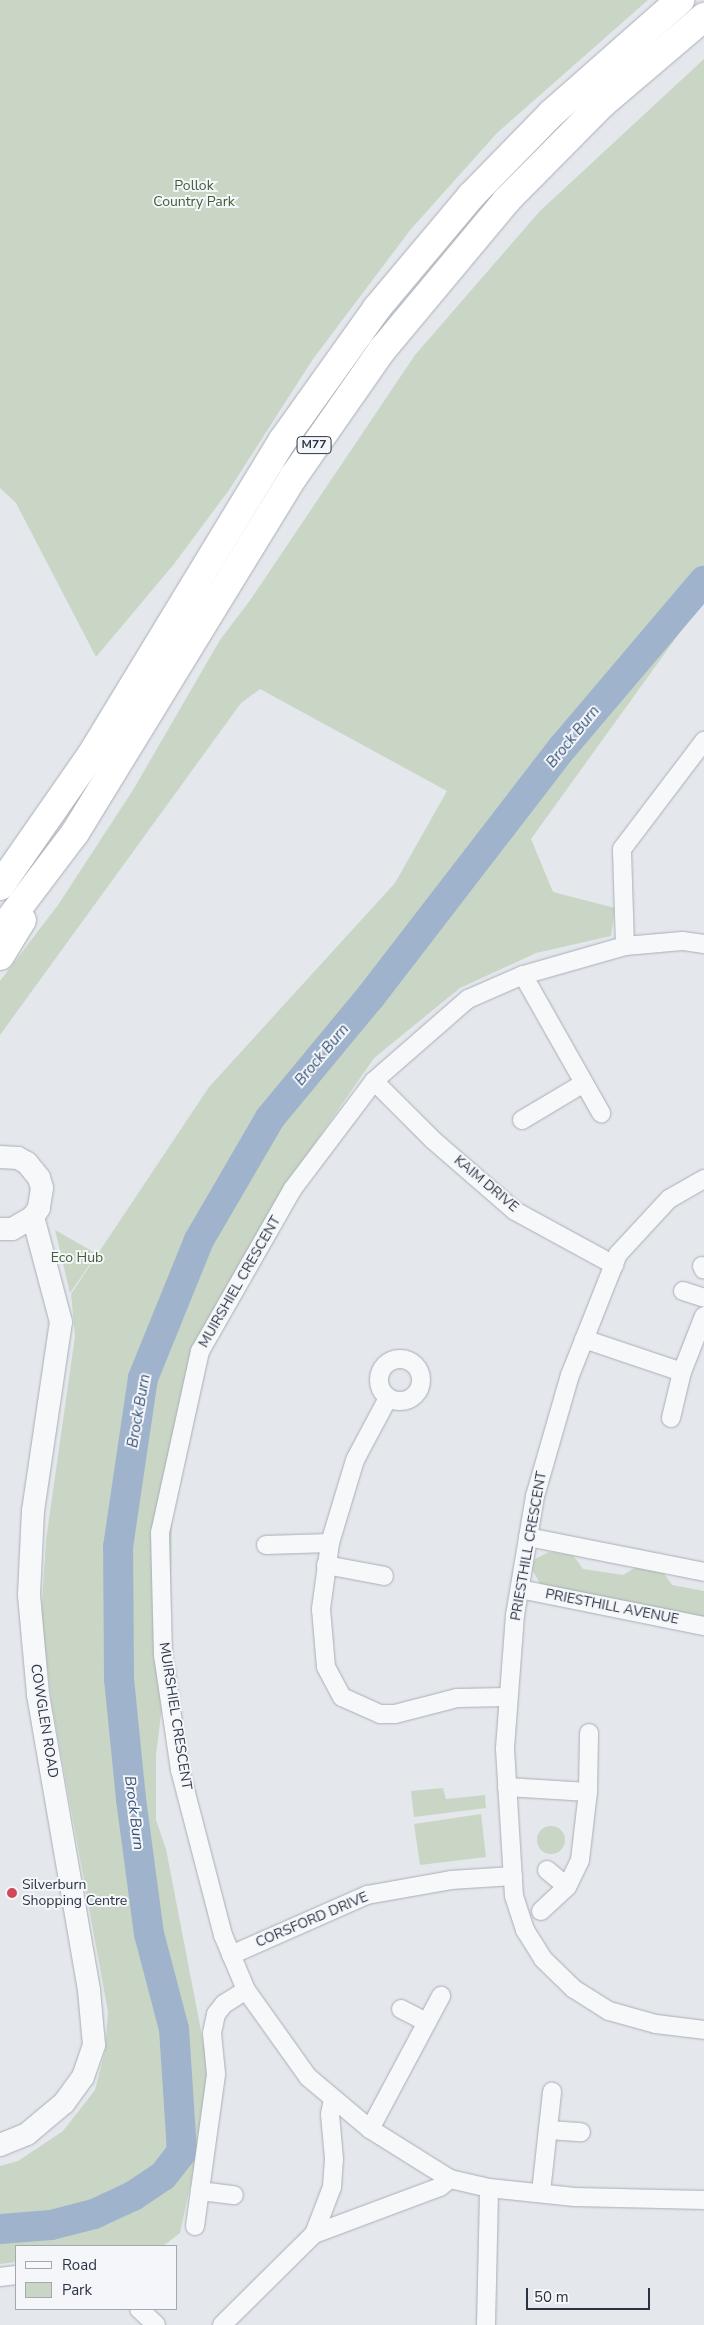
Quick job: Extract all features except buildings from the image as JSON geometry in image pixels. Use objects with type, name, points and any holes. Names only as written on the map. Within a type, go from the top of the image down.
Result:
[{"type":"highway","name":"M77","points":[[0,886],[42,829],[93,752],[283,440],[377,308],[471,196],[552,113],[680,0]]},
{"type":"highway","name":"M77","points":[[0,932],[75,833],[294,476],[382,350],[506,200],[603,103],[704,17]]},
{"type":"highway","points":[[0,868],[42,829]]},
{"type":"highway","points":[[0,956],[75,833]]},
{"type":"street","points":[[625,946],[622,849],[697,762],[704,741]]},
{"type":"street","name":"MUIRSHIEL CRESCENT","points":[[704,944],[682,941],[625,946],[523,975],[468,999],[374,1082],[292,1190],[200,1351],[160,1533],[162,1655],[180,1770],[223,1935],[246,1990],[302,2070],[333,2100],[370,2129],[450,2180],[489,2188],[575,2197],[704,2200]]},
{"type":"street","points":[[523,975],[601,1113]]},
{"type":"street","name":"KAIM DRIVE","points":[[374,1082],[433,1140],[515,1211],[614,1265]]},
{"type":"street","points":[[522,1120],[584,1083]]},
{"type":"street","points":[[0,1157],[18,1158],[27,1163],[39,1178],[42,1198],[33,1217],[6,1229]]},
{"type":"street","name":"PRIESTHILL CRESCENT","points":[[704,1179],[669,1198],[642,1224],[618,1254],[584,1338],[556,1418],[535,1496],[520,1589],[507,1697],[507,1788],[514,1896],[525,1930],[543,1959],[574,1989],[609,2011],[656,2024],[704,2030]]},
{"type":"street","name":"COWGLEN ROAD","points":[[0,2145],[27,2134],[64,2103],[83,2077],[94,2045],[87,1980],[38,1694],[29,1595],[33,1511],[61,1322],[56,1296],[42,1256],[33,1217]]},
{"type":"street","name":"COWGLEN ROAD","points":[[6,1229],[42,1256]]},
{"type":"street","points":[[683,1291],[704,1298]]},
{"type":"street","points":[[671,1418],[682,1372],[704,1316]]},
{"type":"street","points":[[584,1338],[682,1372]]},
{"type":"street","points":[[388,1398],[355,1460],[330,1543],[321,1609],[322,1641],[326,1667],[342,1697],[370,1712],[395,1714],[457,1698],[507,1697]]},
{"type":"street","points":[[528,1537],[704,1572]]},
{"type":"street","points":[[266,1545],[330,1543]]},
{"type":"street","points":[[326,1565],[384,1576]]},
{"type":"street","name":"PRIESTHILL AVENUE","points":[[520,1589],[704,1626]]},
{"type":"street","points":[[541,1911],[567,1887],[580,1860],[588,1792],[590,1734]]},
{"type":"street","points":[[507,1788],[588,1792]]},
{"type":"street","points":[[547,1870],[567,1887]]},
{"type":"street","name":"CORSFORD DRIVE","points":[[231,1955],[367,1895],[451,1880],[513,1876]]},
{"type":"street","points":[[195,2226],[216,2074],[212,2033],[216,2014],[224,2004],[246,1990]]},
{"type":"street","points":[[370,2129],[441,1996]]},
{"type":"street","points":[[401,2009],[427,2022]]},
{"type":"street","points":[[541,2192],[552,2092]]},
{"type":"street","points":[[314,2234],[332,2187],[334,2159],[330,2114],[333,2100]]},
{"type":"street","points":[[549,2130],[581,2132]]},
{"type":"street","points":[[222,2325],[314,2234],[440,2187],[450,2180]]},
{"type":"street","points":[[485,2324],[489,2188]]},
{"type":"street","points":[[200,2191],[234,2195]]},
{"type":"street","points":[[0,2277],[15,2275]]},
{"type":"street","points":[[140,2310],[156,2325]]},
{"type":"green space","name":"Pollok Country Park","points":[[0,0],[648,0],[497,133],[411,229],[313,359],[229,490],[174,564],[96,657],[16,503],[0,488]]},
{"type":"green space","points":[[704,59],[704,599],[531,839],[553,892],[615,908],[611,936],[536,953],[460,988],[374,1058],[289,1181],[210,1345],[172,1511],[170,1641],[156,1755],[156,1820],[166,1849],[209,2072],[202,2132],[180,2233],[164,2245],[15,2245],[15,2262],[0,2264],[0,2166],[18,2161],[63,2131],[95,2090],[105,2051],[108,2012],[52,1705],[41,1617],[46,1540],[75,1336],[71,1294],[209,1087],[395,883],[447,791],[260,689],[241,703],[0,1035],[0,981],[58,905],[133,790],[220,640],[251,599],[415,355],[540,211]]},
{"type":"green space","name":"Eco Hub","points":[[55,1230],[97,1254],[70,1293]]},
{"type":"green space","points":[[549,1552],[573,1555],[583,1569],[623,1575],[636,1567],[663,1572],[672,1585],[704,1591],[704,1618],[541,1585],[532,1570],[535,1559]]},
{"type":"green space","points":[[443,1788],[446,1799],[485,1795],[486,1808],[414,1817],[411,1791]]},
{"type":"green space","points":[[481,1814],[486,1857],[420,1865],[414,1824]]},
{"type":"green space","points":[[551,1826],[561,1830],[565,1840],[561,1850],[551,1854],[541,1850],[537,1840],[541,1830]]},
{"type":"waterway","name":"Brock Burn","points":[[0,2229],[51,2225],[94,2214],[133,2196],[163,2176],[182,2152],[174,2029],[149,1934],[131,1799],[119,1679],[118,1547],[143,1378],[199,1240],[270,1118],[371,996],[563,747],[704,581]]},
{"type":"place","name":"Silverburn Shopping Centre","points":[[12,1893]]}]
